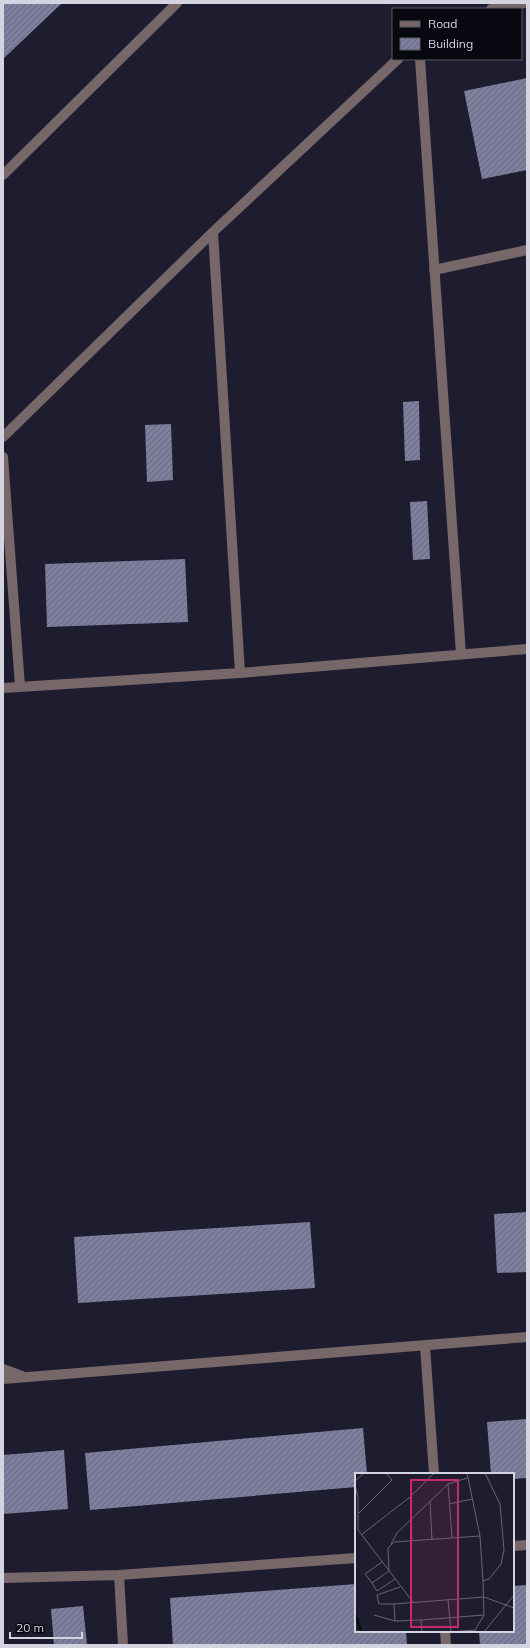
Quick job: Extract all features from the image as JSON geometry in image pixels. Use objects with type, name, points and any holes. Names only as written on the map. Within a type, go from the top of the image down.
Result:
[{"type":"lane","points":[[3,175],[177,3]]},
{"type":"lane","points":[[496,8],[524,3]]},
{"type":"lane","points":[[3,437],[213,232],[397,60]]},
{"type":"lane","points":[[420,60],[461,654]]},
{"type":"lane","points":[[213,232],[240,673]]},
{"type":"lane","points":[[434,270],[527,250]]},
{"type":"lane","points":[[3,457],[20,686]]},
{"type":"lane","points":[[3,688],[240,673],[527,649]]},
{"type":"lane","points":[[3,1380],[527,1337]]},
{"type":"lane","points":[[425,1346],[434,1473]]},
{"type":"lane","points":[[3,1369],[26,1378]]},
{"type":"lane","points":[[514,1546],[527,1545]]},
{"type":"lane","points":[[3,1578],[119,1575],[355,1558]]},
{"type":"lane","points":[[119,1575],[123,1645]]},
{"type":"lane","points":[[446,1632],[446,1645]]},
{"type":"building","points":[[3,3],[62,3],[3,59]]},
{"type":"building","points":[[527,78],[527,170],[482,179],[464,91]]},
{"type":"building","points":[[419,401],[420,460],[405,461],[403,402]]},
{"type":"building","points":[[171,424],[173,480],[147,482],[145,425]]},
{"type":"building","points":[[427,501],[430,559],[413,560],[410,502]]},
{"type":"building","points":[[185,559],[188,622],[47,627],[45,564]]},
{"type":"building","points":[[527,1212],[527,1272],[497,1273],[494,1214]]},
{"type":"building","points":[[310,1222],[315,1288],[78,1303],[74,1237]]},
{"type":"building","points":[[527,1419],[527,1478],[514,1479],[514,1473],[491,1473],[487,1422]]},
{"type":"building","points":[[363,1428],[367,1473],[355,1473],[355,1487],[90,1510],[85,1453]]},
{"type":"building","points":[[64,1450],[68,1509],[3,1514],[3,1455]]},
{"type":"building","points":[[355,1584],[355,1632],[406,1632],[407,1645],[173,1645],[170,1598]]},
{"type":"building","points":[[527,1585],[527,1645],[480,1645],[479,1632],[514,1632],[514,1586]]},
{"type":"building","points":[[83,1606],[87,1645],[54,1645],[51,1609]]}]
